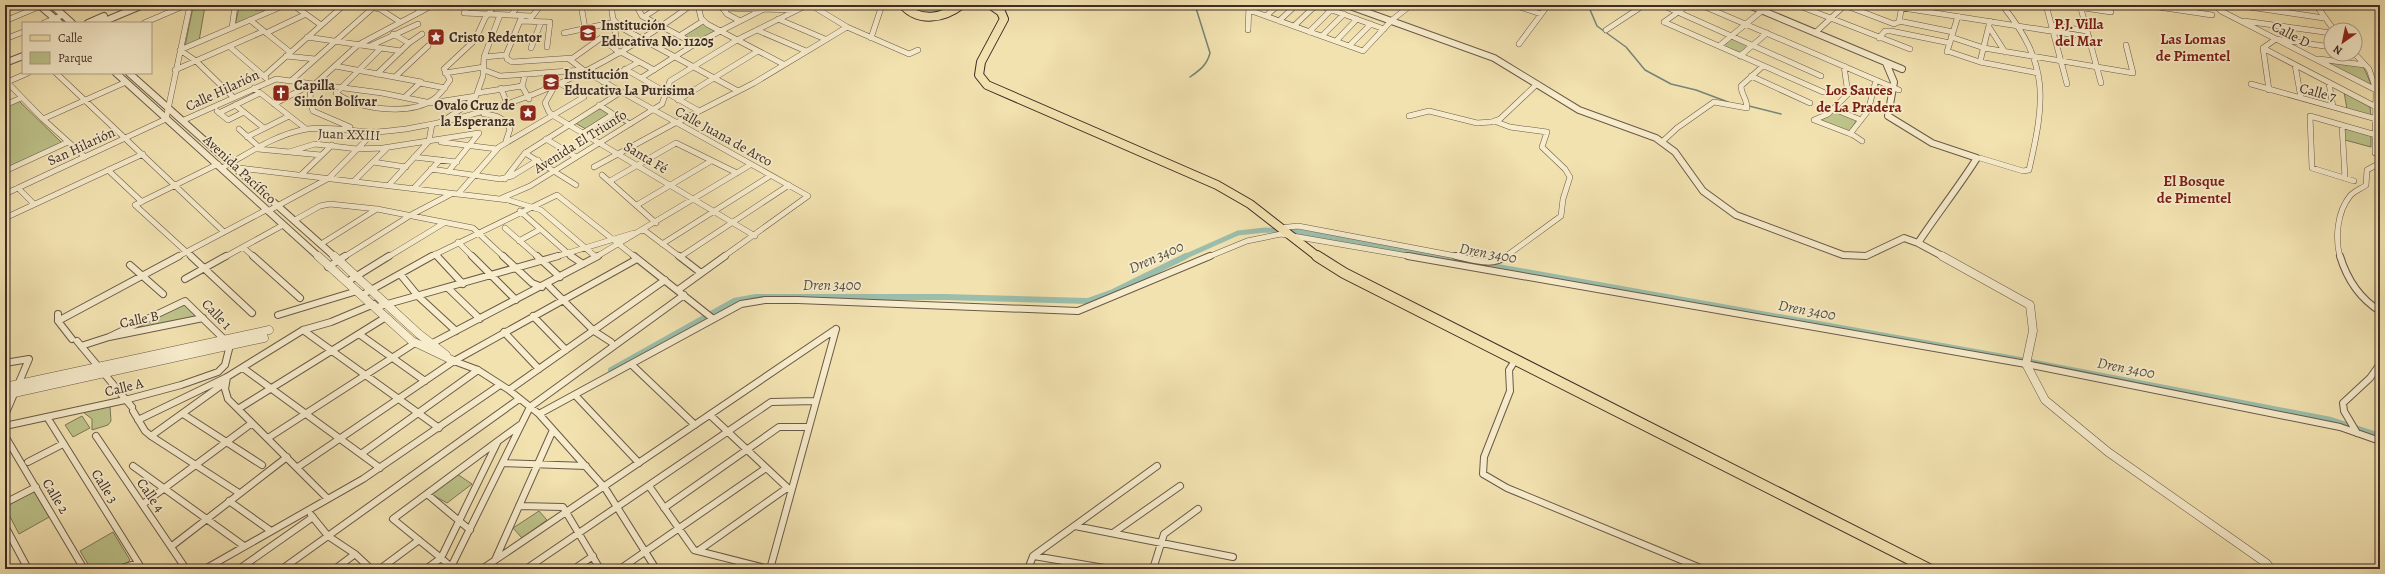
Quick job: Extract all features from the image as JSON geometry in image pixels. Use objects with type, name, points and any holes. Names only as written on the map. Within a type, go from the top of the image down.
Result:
[{"type":"main road","points":[[903,5],[909,12],[923,16],[940,15],[966,5]]},
{"type":"main road","points":[[991,5],[1001,12],[1004,19],[980,64],[979,75],[983,82],[1217,185],[1250,204],[1308,251],[1344,273],[1929,569]]},
{"type":"street","points":[[5,21],[41,5],[59,22]]},
{"type":"street","points":[[52,5],[71,22]]},
{"type":"street","points":[[90,22],[130,5]]},
{"type":"street","points":[[102,22],[143,5]]},
{"type":"street","points":[[146,22],[186,5]]},
{"type":"street","points":[[166,119],[175,70],[190,5]]},
{"type":"street","points":[[200,5],[279,8]]},
{"type":"street","points":[[180,50],[285,5]]},
{"type":"street","points":[[293,5],[321,25]]},
{"type":"street","points":[[264,76],[344,5]]},
{"type":"street","points":[[360,5],[375,6],[400,22]]},
{"type":"street","points":[[412,5],[422,11]]},
{"type":"street","points":[[274,104],[313,84],[358,45],[433,5]]},
{"type":"street","points":[[468,5],[464,13],[532,16]]},
{"type":"street","points":[[428,102],[445,88],[450,80],[445,73],[446,66],[476,40],[488,14],[495,5]]},
{"type":"street","points":[[511,15],[519,5]]},
{"type":"street","points":[[528,21],[541,5]]},
{"type":"street","points":[[581,5],[585,28]]},
{"type":"street","points":[[611,5],[619,52]]},
{"type":"street","points":[[636,5],[637,10],[644,18],[695,44]]},
{"type":"street","points":[[644,18],[662,5]]},
{"type":"street","points":[[252,313],[135,206],[175,185],[220,166],[232,163],[286,135],[306,129],[328,128],[374,132],[434,124],[476,115],[529,99],[561,84],[619,52],[660,27],[691,5]]},
{"type":"street","points":[[698,5],[703,21],[783,64]]},
{"type":"street","name":"Avenida El Triunfo","points":[[496,199],[519,192],[662,104],[670,81],[692,66],[737,40],[807,5]]},
{"type":"street","points":[[811,5],[847,27],[909,54],[918,50]]},
{"type":"street","points":[[871,38],[882,5]]},
{"type":"street","points":[[1263,5],[1274,9]]},
{"type":"street","points":[[1266,16],[1278,5]]},
{"type":"street","points":[[1279,21],[1296,5]]},
{"type":"street","points":[[1294,26],[1317,5],[1384,28]]},
{"type":"street","points":[[1347,5],[1494,58],[1510,66],[1579,110],[1656,138],[1675,152],[1703,191],[1736,215],[1843,255],[1866,256],[1904,238],[1918,243],[2030,305],[2033,331],[2027,362],[2045,400],[2108,452],[2266,563],[2271,569]]},
{"type":"street","points":[[1398,5],[1409,6]]},
{"type":"street","points":[[1519,44],[1548,5]]},
{"type":"street","points":[[1606,30],[1644,5]]},
{"type":"street","points":[[1662,5],[1821,76]]},
{"type":"street","points":[[1688,5],[1664,22],[1823,92]]},
{"type":"street","points":[[1701,5],[1896,88]]},
{"type":"street","points":[[1749,5],[1902,70]]},
{"type":"street","points":[[1719,46],[1769,5]]},
{"type":"street","points":[[1797,5],[1807,7],[1831,19],[1910,49]]},
{"type":"street","points":[[1815,33],[1845,5],[1887,23],[1896,24],[1899,21],[1952,35],[1984,48],[2134,72],[2126,45]]},
{"type":"street","points":[[1884,5],[2089,37]]},
{"type":"street","points":[[1934,12],[1938,5]]},
{"type":"street","points":[[1980,158],[2023,171],[2030,170],[2031,154],[2040,123],[2040,83],[2035,57],[2019,26],[2002,5]]},
{"type":"street","points":[[2046,5],[2067,84]]},
{"type":"street","points":[[2064,5],[2080,6],[2111,12]]},
{"type":"street","points":[[2145,5],[2212,15]]},
{"type":"street","points":[[2184,5],[2184,11]]},
{"type":"street","name":"Calle D","points":[[2215,5],[2220,11],[2378,91]]},
{"type":"street","points":[[2239,5],[2271,8],[2324,18]]},
{"type":"street","points":[[2316,5],[2327,22]]},
{"type":"street","points":[[232,28],[235,6]]},
{"type":"street","points":[[292,80],[375,6]]},
{"type":"street","points":[[721,6],[796,10]]},
{"type":"street","points":[[721,6],[727,14],[740,21]]},
{"type":"street","points":[[1248,30],[1249,7],[1266,16],[1363,51],[1392,20],[1409,6]]},
{"type":"street","points":[[2080,6],[2101,83]]},
{"type":"street","points":[[1520,7],[1541,14]]},
{"type":"street","points":[[1899,21],[1901,7]]},
{"type":"street","points":[[641,78],[695,44],[764,9]]},
{"type":"street","points":[[1309,32],[1331,10]]},
{"type":"street","points":[[175,70],[306,14]]},
{"type":"street","points":[[1322,36],[1344,14]]},
{"type":"street","points":[[46,22],[63,15]]},
{"type":"street","points":[[389,185],[429,141],[434,124],[463,108],[476,94],[481,85],[484,69],[484,57],[500,15]]},
{"type":"street","points":[[506,57],[522,16]]},
{"type":"street","points":[[1958,16],[1947,52],[1980,62],[2038,73]]},
{"type":"street","points":[[778,19],[825,39]]},
{"type":"street","points":[[1336,41],[1357,19]]},
{"type":"street","points":[[250,20],[288,54],[315,59]]},
{"type":"street","points":[[2239,20],[2323,32]]},
{"type":"street","points":[[520,21],[550,22],[550,34],[547,47]]},
{"type":"street","points":[[679,36],[703,21]]},
{"type":"street","points":[[1980,62],[1990,21]]},
{"type":"street","points":[[531,48],[541,22]]},
{"type":"street","points":[[564,33],[615,22],[641,39],[738,91]]},
{"type":"street","points":[[369,46],[418,24]]},
{"type":"street","points":[[1349,46],[1371,24]]},
{"type":"street","points":[[2052,25],[2087,31]]},
{"type":"street","points":[[594,167],[738,91],[847,27]]},
{"type":"street","points":[[1989,28],[2005,52]]},
{"type":"street","points":[[757,30],[806,51]]},
{"type":"street","points":[[1879,38],[1885,31],[1891,30],[1950,43]]},
{"type":"street","points":[[5,39],[22,32]]},
{"type":"street","points":[[1740,56],[1768,33]]},
{"type":"street","points":[[393,34],[408,43]]},
{"type":"street","points":[[377,74],[408,43],[422,34]]},
{"type":"street","points":[[307,37],[401,51]]},
{"type":"street","points":[[484,57],[506,57],[521,63],[569,59],[578,56],[601,38],[619,52],[654,70]]},
{"type":"street","points":[[2263,48],[2276,39],[2323,46]]},
{"type":"street","points":[[395,77],[428,46]]},
{"type":"street","points":[[230,47],[269,80],[292,80],[405,97],[428,102]]},
{"type":"street","points":[[381,48],[359,70],[338,87],[336,93],[376,108],[399,109],[501,88],[522,86]]},
{"type":"street","points":[[2263,48],[2376,107]]},
{"type":"street","points":[[2263,48],[2269,90]]},
{"type":"street","points":[[5,58],[22,50]]},
{"type":"street","points":[[180,50],[196,61],[233,97]]},
{"type":"street","points":[[678,100],[758,51]]},
{"type":"street","points":[[5,63],[22,56]]},
{"type":"street","name":"Calle Juana de Arco","points":[[569,59],[584,71],[603,82],[808,196],[755,236]]},
{"type":"street","points":[[2317,60],[2365,65]]},
{"type":"street","points":[[603,82],[639,62]]},
{"type":"street","points":[[2362,62],[2373,78],[2378,91],[2376,107],[2378,119],[2375,154]]},
{"type":"street","points":[[1886,63],[1896,88],[1887,114],[1889,117],[1932,143],[1977,160],[1953,196],[1944,204],[1918,243]]},
{"type":"street","points":[[2295,65],[2301,98]]},
{"type":"street","points":[[334,66],[445,88]]},
{"type":"street","points":[[1662,142],[1677,128],[1714,102],[1737,108],[1747,106],[1748,99],[1740,87],[1763,66]]},
{"type":"street","points":[[1844,66],[1848,94],[1834,109],[1814,120],[1850,134],[1862,141]]},
{"type":"street","points":[[445,73],[484,69],[500,76],[584,71]]},
{"type":"street","points":[[625,69],[699,111]]},
{"type":"street","points":[[26,74],[6,82],[43,119],[85,157]]},
{"type":"street","points":[[57,74],[127,138],[224,232]]},
{"type":"street","name":"Avenida Pacífico","points":[[117,74],[220,166],[328,267],[375,306],[415,343],[428,346]]},
{"type":"street","name":"Avenida Pacífico","points":[[130,74],[238,168],[357,276],[428,346]]},
{"type":"street","points":[[525,75],[522,86],[529,99]]},
{"type":"street","points":[[1751,76],[1810,103]]},
{"type":"street","name":"Calle Hilarión","points":[[184,120],[269,80]]},
{"type":"street","points":[[1850,134],[1868,111],[1876,80]]},
{"type":"street","points":[[43,119],[126,82]]},
{"type":"street","points":[[405,97],[420,83]]},
{"type":"street","points":[[2329,83],[2333,107]]},
{"type":"street","points":[[313,84],[310,104],[313,111],[364,131]]},
{"type":"street","points":[[458,194],[504,143],[554,116],[584,97],[561,84]]},
{"type":"street","points":[[1409,116],[1428,111],[1477,123],[1494,121],[1500,119],[1537,84]]},
{"type":"street","name":"Calle 7","points":[[2251,84],[2378,119]]},
{"type":"street","points":[[554,116],[549,112],[545,103],[555,87]]},
{"type":"street","points":[[254,88],[306,129]]},
{"type":"street","points":[[501,88],[508,106]]},
{"type":"street","points":[[219,113],[260,92]]},
{"type":"street","points":[[505,179],[525,153],[621,92]]},
{"type":"street","points":[[5,105],[21,98]]},
{"type":"street","points":[[235,105],[264,128]]},
{"type":"street","points":[[599,105],[631,124]]},
{"type":"street","points":[[212,107],[228,120],[244,112]]},
{"type":"street","points":[[1834,109],[1861,120]]},
{"type":"street","points":[[583,133],[613,114]]},
{"type":"street","points":[[476,115],[491,115],[506,122],[510,129],[504,143]]},
{"type":"street","points":[[247,137],[289,116]]},
{"type":"street","name":"Santa Fé","points":[[554,116],[755,236]]},
{"type":"street","points":[[2354,181],[2312,168],[2310,116],[2376,135]]},
{"type":"street","name":"San Hilarión","points":[[5,194],[166,119]]},
{"type":"street","points":[[538,414],[575,395],[712,318],[741,304],[765,300],[1078,311],[1247,241],[1281,234],[1298,226],[1470,259],[1489,262],[1501,260],[1561,216],[1563,199],[1570,177],[1565,168],[1543,149],[1542,143],[1547,132],[1510,127],[1494,121]]},
{"type":"street","points":[[2342,125],[2345,178]]},
{"type":"street","points":[[239,130],[259,148],[321,155]]},
{"type":"street","points":[[58,322],[186,252],[329,178],[374,132]]},
{"type":"street","name":"Juan XXIII","points":[[289,152],[308,145],[332,145],[357,149],[387,148],[479,133],[471,146]]},
{"type":"street","points":[[546,139],[576,157]]},
{"type":"street","points":[[436,141],[497,149]]},
{"type":"street","points":[[5,172],[68,142]]},
{"type":"street","points":[[610,181],[676,143],[737,173]]},
{"type":"street","points":[[302,175],[332,145]]},
{"type":"street","points":[[448,172],[471,146]]},
{"type":"street","points":[[354,181],[387,148]]},
{"type":"street","points":[[525,153],[576,185]]},
{"type":"street","points":[[5,218],[143,154]]},
{"type":"street","points":[[414,157],[457,162]]},
{"type":"street","points":[[414,188],[440,160]]},
{"type":"street","points":[[431,169],[505,179],[538,160]]},
{"type":"street","points":[[637,205],[711,161]]},
{"type":"street","points":[[373,162],[406,167]]},
{"type":"street","points":[[2380,164],[2367,170],[2365,174],[2366,185],[2349,198],[2339,223],[2337,236],[2342,261],[2351,281],[2366,300],[2380,311]]},
{"type":"street","points":[[428,346],[619,245],[750,165]]},
{"type":"street","name":"Avenida El Triunfo","points":[[238,168],[414,188],[496,199],[531,206],[552,218],[596,257]]},
{"type":"street","points":[[108,170],[142,202]]},
{"type":"street","points":[[602,175],[656,223]]},
{"type":"street","points":[[662,244],[770,176]]},
{"type":"street","points":[[680,257],[789,186]]},
{"type":"street","points":[[18,188],[34,204]]},
{"type":"street","points":[[328,267],[411,215],[452,193]]},
{"type":"street","points":[[278,315],[371,290],[479,231],[557,195],[712,318]]},
{"type":"street","points":[[295,220],[325,204],[377,209],[474,228],[479,231],[532,283],[544,285],[563,300],[594,331],[611,342]]},
{"type":"street","points":[[321,244],[377,209]]},
{"type":"street","points":[[520,212],[568,254],[583,264]]},
{"type":"street","points":[[347,282],[444,223]]},
{"type":"street","points":[[186,279],[283,225]]},
{"type":"street","points":[[505,228],[560,277]]},
{"type":"street","points":[[519,241],[540,230]]},
{"type":"street","points":[[644,230],[701,273]]},
{"type":"street","points":[[151,436],[183,414],[243,368],[303,330],[331,322],[375,306],[418,296],[543,262],[644,230]]},
{"type":"street","points":[[1283,232],[2027,362],[2356,430],[2380,441]]},
{"type":"street","points":[[678,290],[755,236]]},
{"type":"street","points":[[458,242],[490,276],[516,300]]},
{"type":"street","points":[[243,247],[300,298]]},
{"type":"street","points":[[435,254],[463,284]]},
{"type":"street","points":[[298,467],[341,440],[454,361],[637,259]]},
{"type":"street","points":[[130,265],[163,294]]},
{"type":"street","points":[[400,274],[418,296],[456,331]]},
{"type":"street","points":[[509,390],[665,280]]},
{"type":"street","points":[[448,288],[480,319]]},
{"type":"street","points":[[522,424],[393,519],[452,568],[470,530],[503,463],[522,424],[530,407],[684,295]]},
{"type":"street","name":"Calle 1","points":[[109,337],[185,301],[230,346]]},
{"type":"street","points":[[58,314],[58,322],[77,342],[133,409],[144,431],[239,493]]},
{"type":"street","points":[[533,316],[566,350]]},
{"type":"street","points":[[238,409],[386,317]]},
{"type":"street","name":"Calle B","points":[[77,342],[203,318]]},
{"type":"street","points":[[482,569],[836,329],[809,427],[789,490],[769,569],[694,550],[648,486]]},
{"type":"street","points":[[5,387],[269,330]]},
{"type":"street","points":[[303,330],[438,428]]},
{"type":"street","points":[[504,332],[539,369]]},
{"type":"street","points":[[359,334],[425,381]]},
{"type":"street","points":[[9,394],[264,338]]},
{"type":"street","points":[[268,438],[415,343]]},
{"type":"street","name":"Calle A","points":[[5,426],[125,400],[181,385],[218,372],[225,365],[230,346]]},
{"type":"street","points":[[428,346],[454,361],[478,370],[509,390],[538,414],[604,486],[656,569]]},
{"type":"street","points":[[5,363],[29,359],[17,384],[9,394],[5,415]]},
{"type":"street","points":[[1516,359],[1509,370],[1510,391],[1484,457],[1483,474],[1507,488],[1703,569]]},
{"type":"street","points":[[631,364],[695,425]]},
{"type":"street","points":[[2356,430],[2343,410],[2343,403],[2370,378],[2380,364]]},
{"type":"street","points":[[243,368],[380,468]]},
{"type":"street","points":[[361,454],[478,370]]},
{"type":"street","points":[[226,380],[225,394],[238,409],[298,467],[327,498]]},
{"type":"street","points":[[138,420],[226,380]]},
{"type":"street","points":[[205,569],[380,468],[500,385]]},
{"type":"street","points":[[575,395],[638,463]]},
{"type":"street","points":[[282,569],[519,399]]},
{"type":"street","points":[[526,569],[771,402],[816,401]]},
{"type":"street","points":[[183,414],[262,465]]},
{"type":"street","points":[[710,415],[789,490]]},
{"type":"street","name":"Calle 3","points":[[48,416],[140,566]]},
{"type":"street","points":[[143,504],[252,423]]},
{"type":"street","points":[[664,508],[779,427],[809,427]]},
{"type":"street","points":[[495,560],[553,430]]},
{"type":"street","name":"Calle 2","points":[[5,436],[84,569]]},
{"type":"street","name":"Calle 4","points":[[96,436],[172,546],[186,569]]},
{"type":"street","points":[[426,569],[441,558],[498,441]]},
{"type":"street","points":[[28,462],[60,445]]},
{"type":"street","points":[[172,546],[287,457]]},
{"type":"street","points":[[503,463],[586,466]]},
{"type":"street","points":[[133,466],[244,546]]},
{"type":"street","points":[[1028,569],[1033,556],[1157,466]]},
{"type":"street","points":[[620,569],[766,468]]},
{"type":"street","points":[[5,503],[36,486]]},
{"type":"street","points":[[1112,533],[1180,486]]},
{"type":"street","points":[[698,551],[789,490]]},
{"type":"street","points":[[427,494],[470,530]]},
{"type":"street","points":[[229,501],[271,531]]},
{"type":"street","points":[[519,506],[563,507],[567,511],[600,569]]},
{"type":"street","points":[[1153,569],[1164,534],[1198,509]]},
{"type":"street","points":[[308,510],[328,536],[355,554],[371,569]]},
{"type":"street","points":[[239,569],[313,517]]},
{"type":"street","points":[[5,526],[28,569]]},
{"type":"street","points":[[1075,526],[1233,557]]},
{"type":"street","points":[[380,569],[419,540]]},
{"type":"street","points":[[335,569],[355,554]]},
{"type":"street","points":[[574,569],[593,556]]},
{"type":"street","points":[[1033,556],[1043,556],[1110,569]]},
{"type":"street","points":[[118,569],[140,566]]},
{"type":"green space","points":[[904,5],[959,5],[925,15]]},
{"type":"green space","points":[[205,6],[199,41],[185,46],[193,7]]},
{"type":"green space","points":[[239,8],[270,9],[235,25]]},
{"type":"green space","points":[[702,22],[718,31],[696,43],[681,36]]},
{"type":"green space","points":[[1733,37],[1750,45],[1741,53],[1723,46]]},
{"type":"green space","points":[[2325,62],[2363,66],[2371,84],[2370,85]]},
{"type":"green space","points":[[2344,92],[2370,107],[2371,116],[2347,109]]},
{"type":"green space","points":[[18,100],[62,143],[5,170],[5,106]]},
{"type":"green space","points":[[599,108],[609,114],[586,129],[575,123]]},
{"type":"green space","points":[[1836,111],[1857,120],[1849,132],[1821,122],[1821,119]]},
{"type":"green space","points":[[2344,128],[2371,135],[2371,147],[2345,140]]},
{"type":"green space","points":[[185,303],[196,315],[192,318],[132,329]]},
{"type":"green space","points":[[110,406],[111,421],[108,425],[92,430],[92,419],[83,412]]},
{"type":"green space","points":[[82,416],[90,428],[73,437],[65,425]]},
{"type":"green space","points":[[457,474],[472,484],[447,503],[431,494]]},
{"type":"green space","points":[[34,491],[51,516],[19,534],[5,507]]},
{"type":"green space","points":[[539,511],[547,520],[522,538],[513,528]]},
{"type":"green space","points":[[113,532],[130,560],[122,566],[107,569],[91,569],[80,551]]},
{"type":"waterway","points":[[1190,77],[1203,67],[1210,53],[1195,5]]},
{"type":"waterway","points":[[1588,5],[1597,26],[1626,47],[1645,70],[1671,84],[1696,90],[1728,102]]},
{"type":"waterway","points":[[1749,106],[1781,114]]},
{"type":"waterway","name":"Dren 3400","points":[[1184,257],[1238,233],[1265,230],[1294,231],[1442,257]]},
{"type":"waterway","name":"Dren 3400","points":[[611,370],[734,301],[756,297],[945,297],[1088,301],[1113,292],[1186,256]]},
{"type":"waterway","name":"Dren 3400","points":[[1436,256],[2015,359],[2331,420],[2380,436]]},
{"type":"place","name":"Institución Educativa No. 11205","points":[[588,33]]},
{"type":"place","name":"Cristo Redentor","points":[[436,37]]},
{"type":"place","name":"Institución Educativa La Purisima","points":[[551,82]]},
{"type":"place","name":"Capilla Simón Bolívar","points":[[281,93]]},
{"type":"place","name":"Ovalo Cruz de la Esperanza","points":[[528,113]]},
{"type":"district","name":"P.J. Villa del Mar","points":[[2079,32]]},
{"type":"district","name":"Las Lomas de Pimentel","points":[[2193,48]]},
{"type":"district","name":"Los Sauces de La Pradera","points":[[1859,98]]},
{"type":"district","name":"El Bosque de Pimentel","points":[[2194,190]]}]
